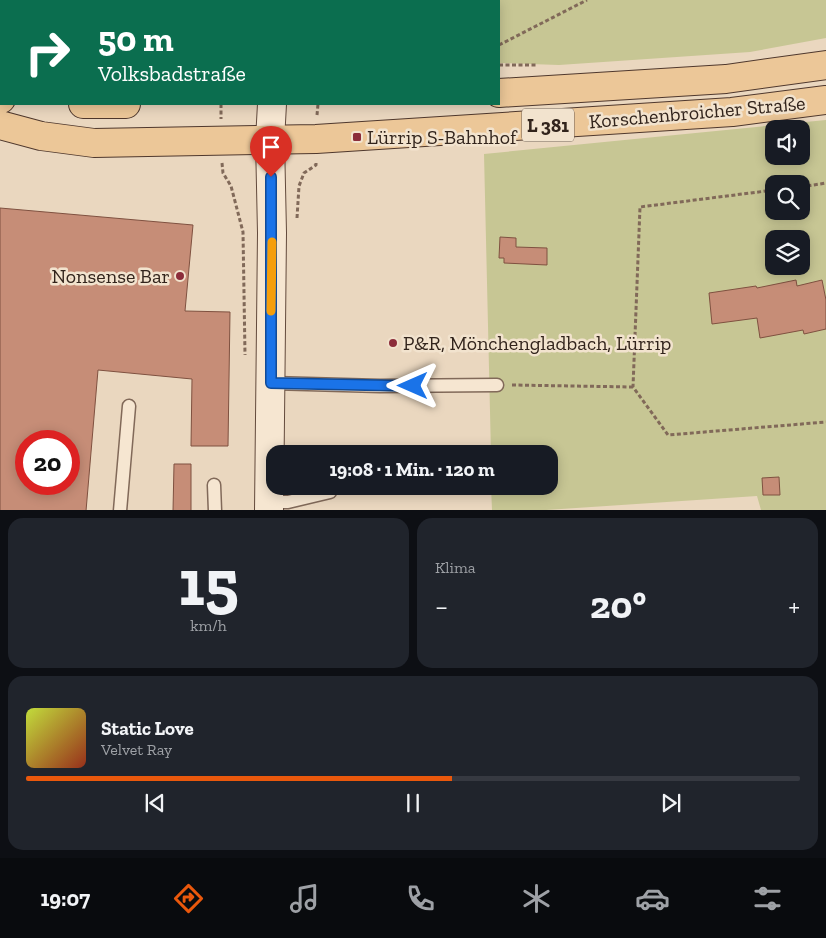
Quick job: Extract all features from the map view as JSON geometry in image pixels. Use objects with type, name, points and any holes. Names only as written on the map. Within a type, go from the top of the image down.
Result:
[{"type":"main road","name":"Korschenbroicher Straße","points":[[500,93],[726,80],[826,65]]},
{"type":"main road","name":"Korschenbroicher Straße","points":[[0,126],[41,136],[94,143],[221,142],[316,139],[732,112],[826,100]]},
{"type":"main road","points":[[269,506],[271,383],[270,140],[272,105]]},
{"type":"lane","points":[[271,383],[327,385],[497,385]]},
{"type":"lane","points":[[120,510],[129,406]]},
{"type":"lane","points":[[214,485],[215,510]]},
{"type":"lane","points":[[269,506],[317,495]]},
{"type":"path","points":[[500,44],[588,0]]},
{"type":"path","points":[[500,65],[542,65]]},
{"type":"path","points":[[221,105],[223,173],[231,186],[243,232],[244,299]]},
{"type":"path","points":[[297,225],[299,186],[304,173],[316,165],[318,105]]},
{"type":"path","points":[[810,185],[826,183]]},
{"type":"path","points":[[765,191],[640,207],[634,387],[668,435],[826,422]]},
{"type":"path","points":[[497,385],[634,387]]},
{"type":"shaded area","points":[[500,0],[826,0],[826,38],[750,52],[559,65],[500,63]]},
{"type":"shaded area","points":[[826,120],[826,510],[761,510],[757,496],[546,510],[492,510],[491,495],[558,495],[558,445],[491,445],[484,154],[765,126],[765,165],[810,165],[810,122]]},
{"type":"building","points":[[0,208],[193,225],[185,311],[230,312],[228,446],[191,446],[192,379],[98,370],[86,510],[0,510]]},
{"type":"building","points":[[500,237],[516,238],[516,247],[547,248],[547,265],[504,263],[504,258],[499,258]]},
{"type":"building","points":[[796,280],[797,286],[822,280],[826,300],[826,329],[804,334],[803,330],[760,338],[757,318],[712,324],[709,293],[756,286],[757,288]]},
{"type":"building","points":[[174,464],[191,464],[191,510],[173,510]]},
{"type":"building","points":[[779,477],[780,495],[763,495],[762,478]]},
{"type":"slow traffic","points":[[271,311],[272,242]]},
{"type":"place","name":"Lürrip S-Bahnhof","points":[[357,137]]},
{"type":"place","name":"Nonsense Bar","points":[[180,276]]},
{"type":"place","name":"P&R, Mönchengladbach, Lürrip","points":[[393,343]]},
{"type":"route","points":[[271,177],[271,383],[413,386]]}]
